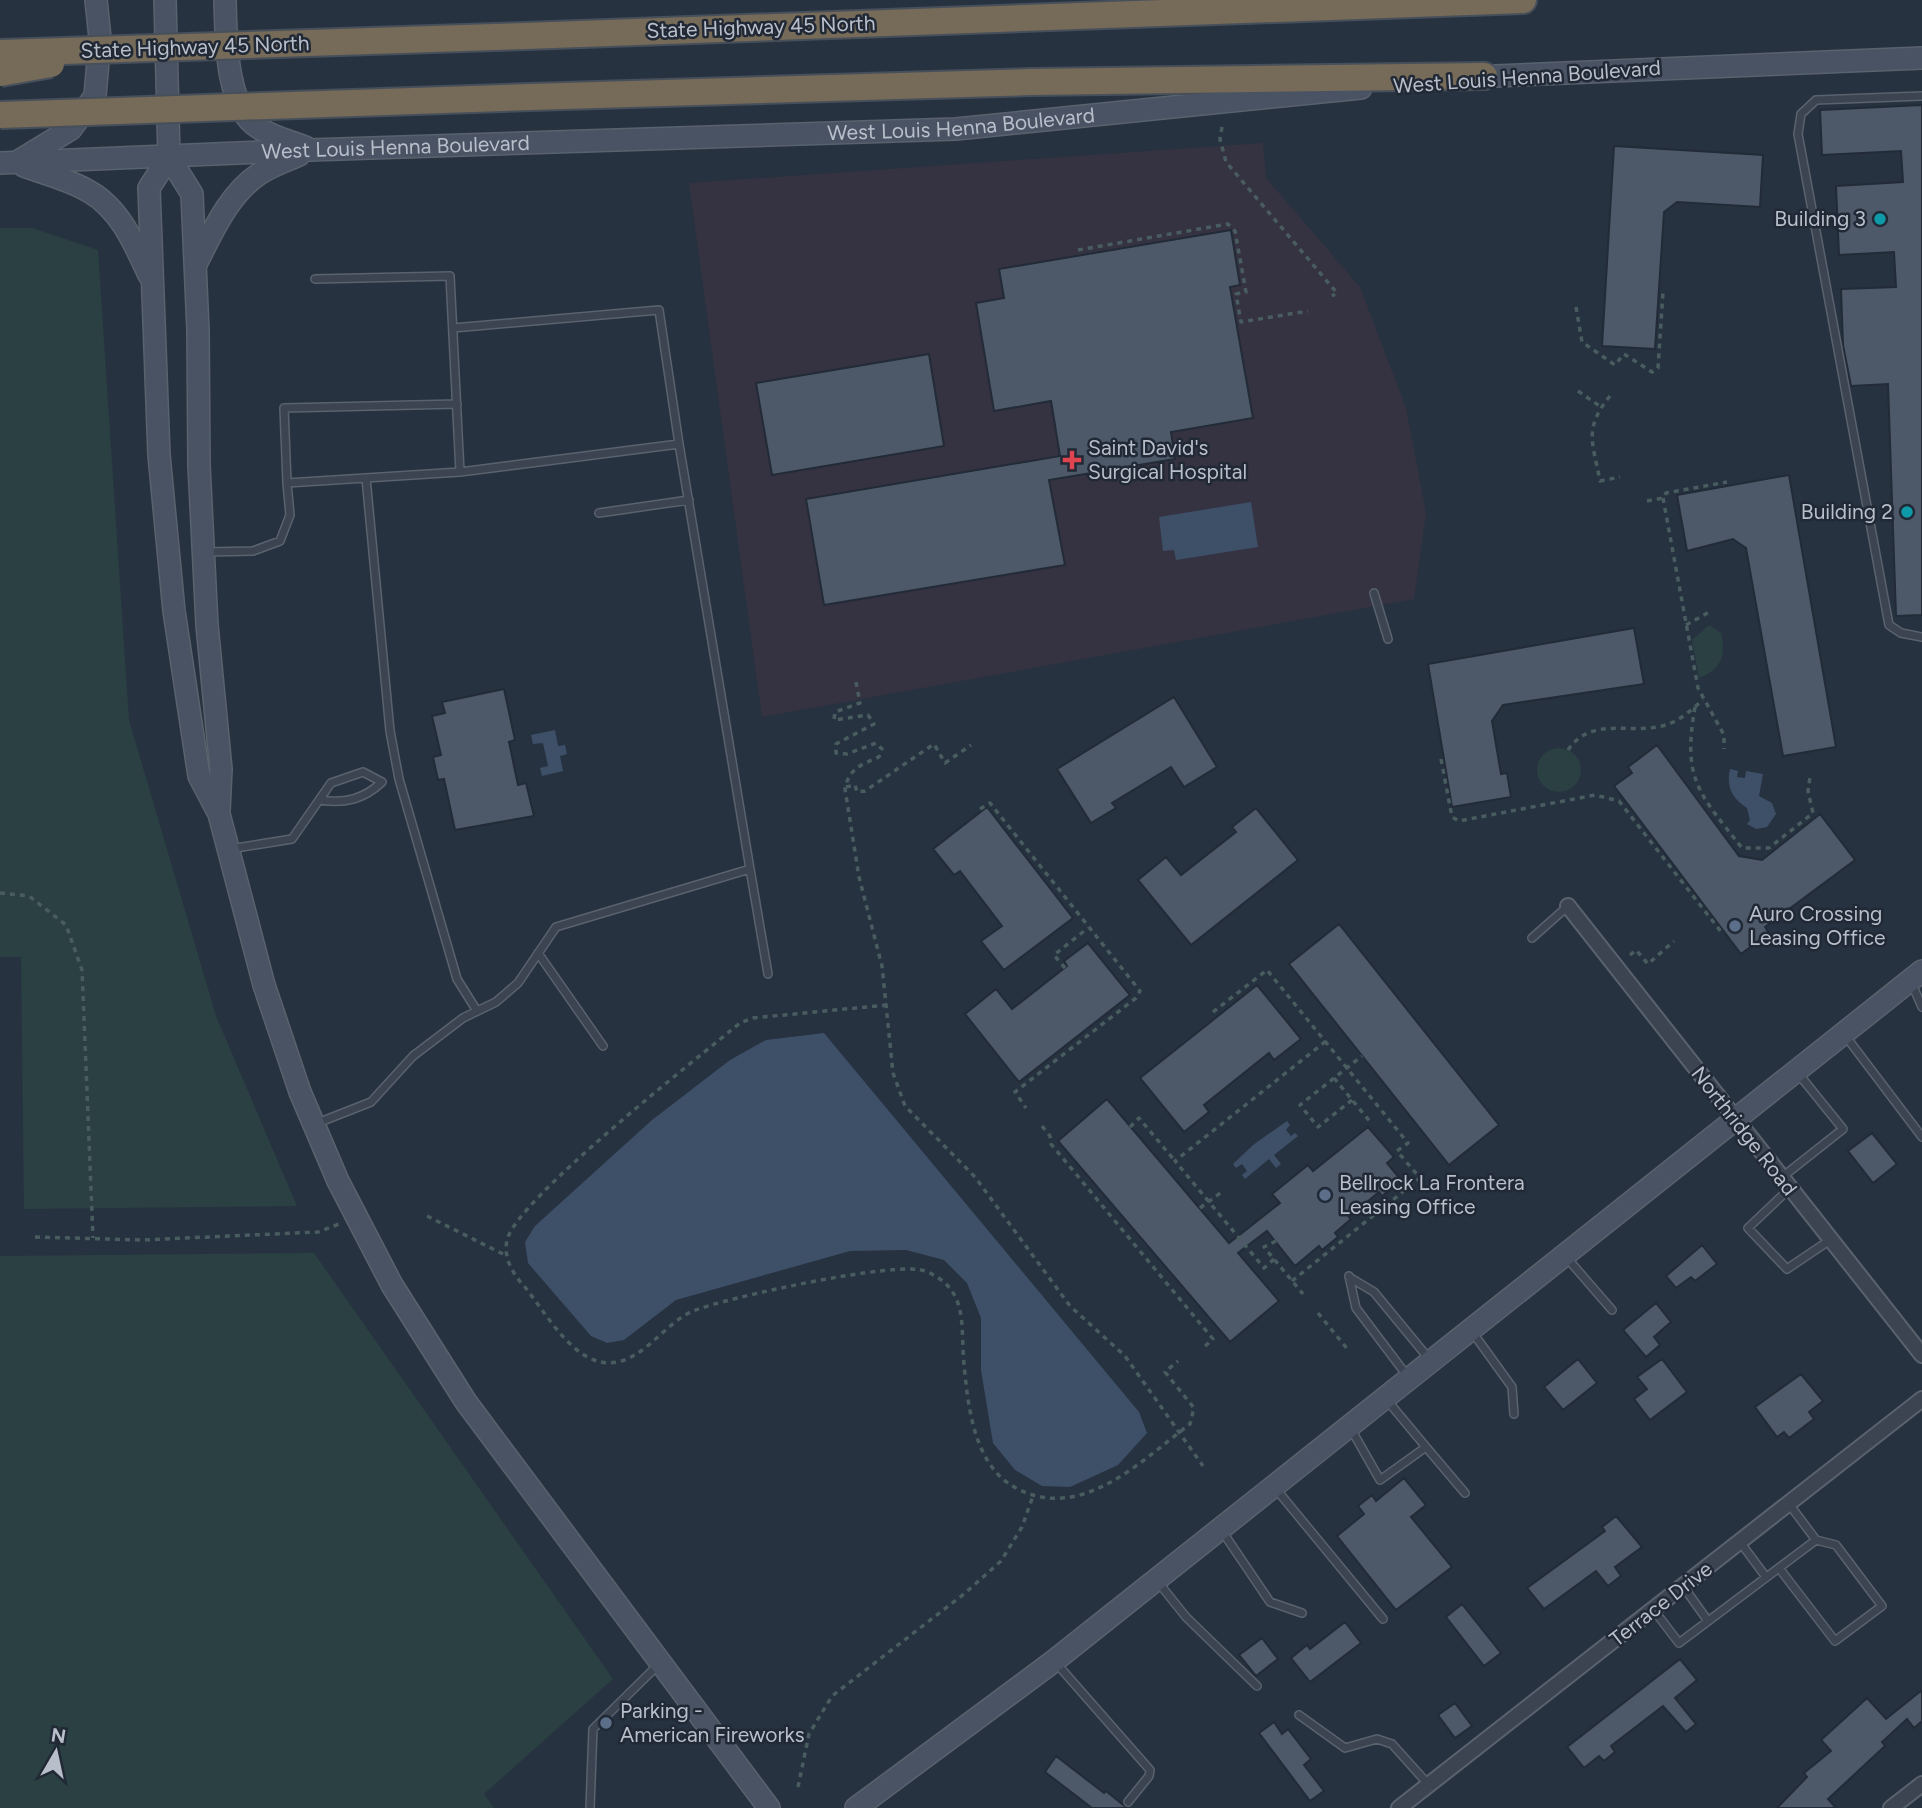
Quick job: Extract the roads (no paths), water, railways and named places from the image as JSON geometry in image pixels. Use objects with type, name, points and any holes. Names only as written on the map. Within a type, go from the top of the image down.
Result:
[{"type":"highway","name":"State Highway 45 North","points":[[0,53],[118,51],[1523,0]]},
{"type":"highway","points":[[0,74],[118,51]]},
{"type":"highway","points":[[0,115],[1031,82],[1484,76]]},
{"type":"main road","points":[[8,163],[71,129],[95,96],[100,38],[96,0]]},
{"type":"main road","points":[[165,0],[169,157],[192,194],[203,552],[221,769],[219,814]]},
{"type":"main road","points":[[225,0],[227,68],[240,103],[256,127],[310,150]]},
{"type":"main road","name":"West Louis Henna Boulevard","points":[[8,163],[310,150],[956,129],[1484,76],[1922,58]]},
{"type":"main road","points":[[196,264],[218,222],[238,193],[260,173],[310,150]]},
{"type":"main road","points":[[169,157],[149,188],[159,455],[174,611],[199,776],[219,814],[264,985],[314,1125],[392,1285],[467,1402],[769,1808]]},
{"type":"main road","points":[[8,163],[90,191],[110,207],[130,237],[153,282]]},
{"type":"main road","points":[[856,1808],[1054,1661],[1916,976]]},
{"type":"street","name":"Northridge Road","points":[[1568,906],[1922,1355]]},
{"type":"street","name":"Terrace Drive","points":[[1399,1808],[1922,1399]]},
{"type":"street","points":[[1891,1808],[1922,1784]]},
{"type":"lane","points":[[1922,96],[1816,100],[1801,114],[1798,134],[1889,625],[1901,633],[1922,637]]},
{"type":"lane","points":[[315,279],[450,276],[460,472]]},
{"type":"lane","points":[[453,328],[659,310],[768,974]]},
{"type":"lane","points":[[203,552],[253,551],[280,541],[290,515],[284,408],[457,404]]},
{"type":"lane","points":[[287,483],[460,472],[679,444]]},
{"type":"lane","points":[[366,478],[390,731],[399,779],[457,979],[477,1011]]},
{"type":"lane","points":[[599,513],[689,500]]},
{"type":"lane","points":[[1374,593],[1388,639]]},
{"type":"lane","points":[[228,849],[292,839],[331,783],[363,772],[382,782]]},
{"type":"lane","points":[[320,800],[338,803],[368,795],[382,782],[399,779]]},
{"type":"lane","points":[[314,1125],[371,1102],[413,1056],[463,1018],[496,1002],[518,983],[556,927],[750,869]]},
{"type":"lane","points":[[1532,938],[1568,906]]},
{"type":"lane","points":[[538,953],[603,1046]]},
{"type":"lane","points":[[1916,976],[1922,1007]]},
{"type":"lane","points":[[1844,1033],[1922,1137]]},
{"type":"lane","points":[[1796,1071],[1843,1129],[1785,1183],[1748,1228],[1787,1269],[1830,1240]]},
{"type":"lane","points":[[1564,1255],[1612,1310]]},
{"type":"lane","points":[[1409,1378],[1356,1308],[1349,1276],[1374,1292],[1431,1361]]},
{"type":"lane","points":[[1471,1329],[1512,1387],[1514,1414]]},
{"type":"lane","points":[[1385,1397],[1465,1493]]},
{"type":"lane","points":[[1349,1426],[1380,1480],[1426,1447]]},
{"type":"lane","points":[[1273,1486],[1383,1619]]},
{"type":"lane","points":[[1779,1568],[1835,1641],[1882,1606],[1836,1545],[1816,1540],[1788,1504]]},
{"type":"lane","points":[[1220,1528],[1270,1602],[1302,1613]]},
{"type":"lane","points":[[1653,1609],[1679,1643],[1816,1540]]},
{"type":"lane","points":[[1740,1542],[1766,1577]]},
{"type":"lane","points":[[1155,1579],[1186,1617],[1257,1686]]},
{"type":"lane","points":[[1683,1586],[1708,1621]]},
{"type":"lane","points":[[1054,1661],[1150,1770],[1150,1776],[1128,1802]]},
{"type":"lane","points":[[590,1808],[593,1729],[660,1663]]},
{"type":"lane","points":[[1299,1715],[1345,1748],[1377,1739],[1392,1744],[1429,1785]]},
{"type":"water","points":[[1251,502],[1258,547],[1176,560],[1174,550],[1163,551],[1159,517]]},
{"type":"water","points":[[555,730],[558,746],[565,745],[567,754],[560,756],[563,771],[542,776],[540,768],[548,766],[543,743],[533,744],[531,735]]},
{"type":"water","points":[[1730,769],[1738,771],[1737,777],[1745,778],[1746,771],[1763,774],[1759,796],[1772,803],[1776,814],[1767,827],[1756,829],[1747,824],[1750,820],[1747,808],[1737,800],[1730,786]]},
{"type":"water","points":[[824,1033],[1139,1412],[1147,1433],[1118,1465],[1070,1487],[1042,1486],[1015,1470],[993,1443],[981,1370],[981,1318],[967,1283],[944,1260],[906,1250],[850,1251],[676,1300],[624,1340],[607,1343],[591,1336],[528,1263],[525,1242],[535,1226],[652,1120],[730,1060],[766,1040]]},
{"type":"water","points":[[1287,1121],[1290,1125],[1286,1130],[1291,1136],[1295,1133],[1298,1136],[1274,1155],[1281,1164],[1276,1168],[1269,1159],[1245,1179],[1242,1175],[1247,1171],[1242,1164],[1236,1168],[1233,1164],[1253,1145]]},
{"type":"place","name":"Building 3","points":[[1880,219]]},
{"type":"place","name":"Saint David's Surgical Hospital","points":[[1072,460]]},
{"type":"place","name":"Building 2","points":[[1907,512]]},
{"type":"place","name":"Auro Crossing Leasing Office","points":[[1735,926]]},
{"type":"place","name":"Bellrock La Frontera Leasing Office","points":[[1325,1195]]},
{"type":"place","name":"Parking - American Fireworks","points":[[606,1723]]}]
